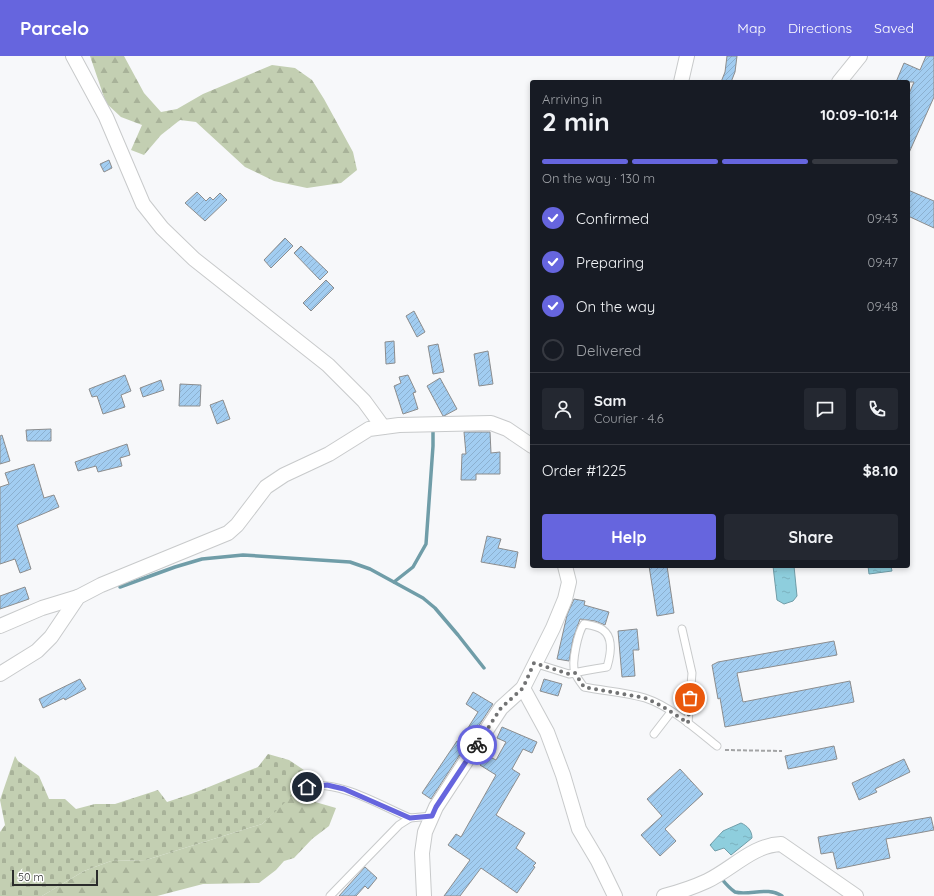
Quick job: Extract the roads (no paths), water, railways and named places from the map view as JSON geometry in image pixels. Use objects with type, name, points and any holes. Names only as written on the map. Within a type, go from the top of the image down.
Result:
[{"type":"street","points":[[73,56],[106,117],[143,204],[162,228],[194,259],[328,365],[364,401],[383,427]]},
{"type":"street","points":[[681,80],[687,56]]},
{"type":"street","points":[[841,80],[860,56]]},
{"type":"street","points":[[0,626],[42,608],[78,598],[101,585],[228,533],[237,526],[266,487],[284,475],[329,454],[370,429],[383,427],[490,423],[507,430],[530,445]]},
{"type":"street","points":[[424,896],[422,853],[425,832],[436,807],[501,708],[523,688],[534,663],[553,628],[565,599],[569,582],[566,568]]},
{"type":"street","points":[[0,674],[23,661],[42,646],[51,637],[78,598]]},
{"type":"street","points":[[523,688],[547,732],[563,775],[579,829],[598,861],[615,896]]},
{"type":"street","points":[[664,896],[708,881],[758,850],[770,845],[781,844],[856,896]]},
{"type":"lane","points":[[534,663],[569,674],[575,673],[607,667],[611,651],[605,631],[584,624],[580,628],[575,654],[575,673],[584,687],[645,698],[688,723],[717,746]]},
{"type":"lane","points":[[682,629],[692,673],[688,723]]},
{"type":"lane","points":[[654,734],[671,712]]},
{"type":"lane","points":[[307,787],[327,785],[344,789],[410,818]]},
{"type":"lane","points":[[330,896],[399,825],[410,818],[432,816]]},
{"type":"water","points":[[773,568],[794,568],[797,596],[793,601],[784,604],[777,600]]},
{"type":"water","points":[[868,568],[891,568],[892,571],[869,574]]},
{"type":"water","points":[[741,823],[749,829],[752,838],[731,855],[724,848],[715,851],[710,845],[723,831]]},
{"type":"waterway","points":[[394,582],[413,567],[426,544],[433,430]]},
{"type":"waterway","points":[[120,587],[202,559],[243,555],[350,562],[370,569],[423,598],[435,608],[484,668]]},
{"type":"waterway","points":[[721,878],[735,892],[746,893],[765,891],[777,893],[782,896]]}]
